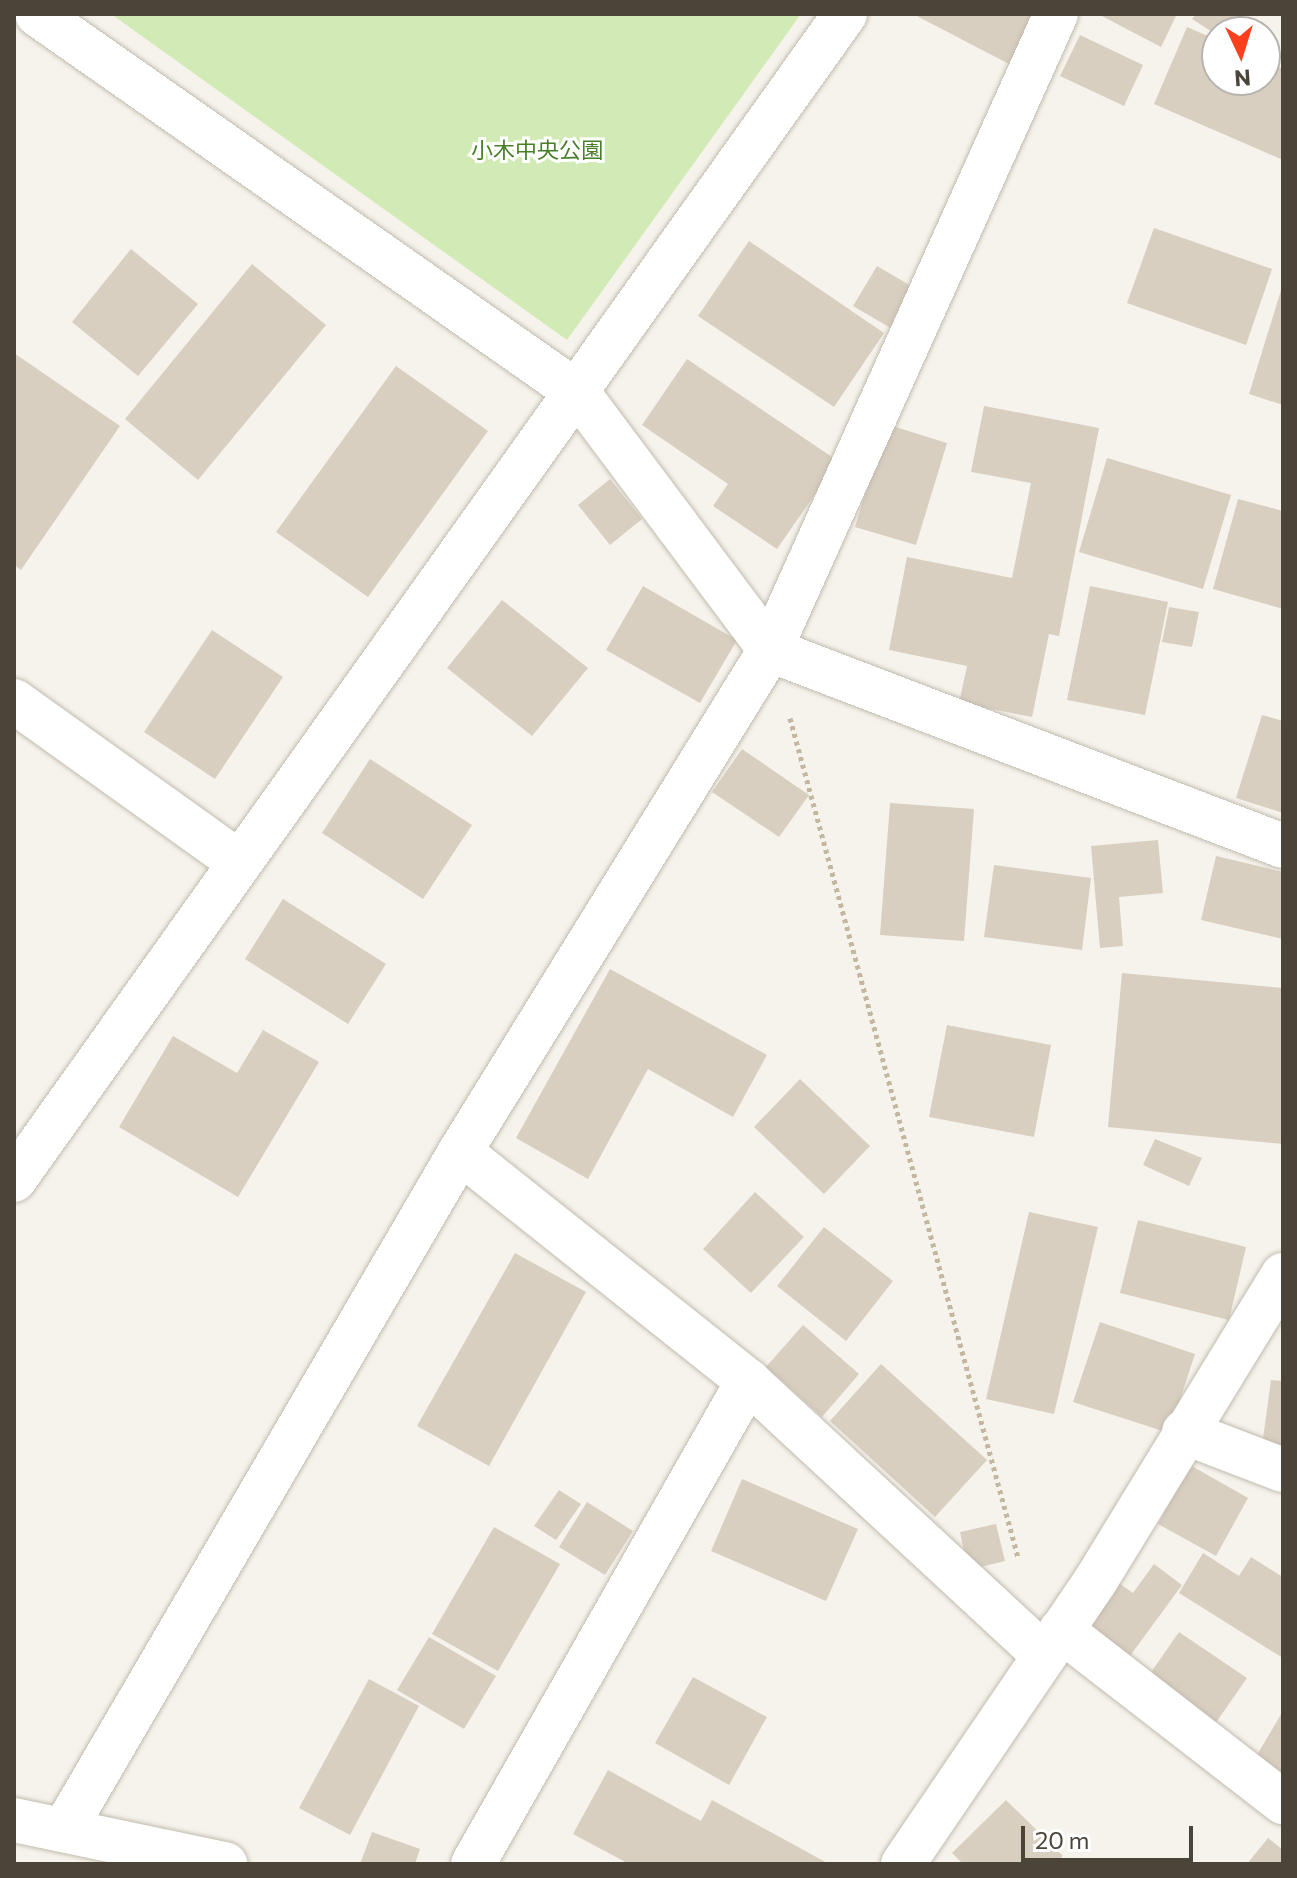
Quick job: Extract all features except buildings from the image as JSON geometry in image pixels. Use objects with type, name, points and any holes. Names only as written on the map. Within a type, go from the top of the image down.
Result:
[{"type":"street","points":[[37,14],[578,393],[770,650],[1283,846]]},
{"type":"street","points":[[14,1180],[578,393],[845,14]]},
{"type":"street","points":[[64,1830],[460,1152],[770,650],[1056,14]]},
{"type":"street","points":[[14,701],[239,862]]},
{"type":"street","points":[[460,1152],[748,1381],[1052,1642],[1283,1802]]},
{"type":"street","points":[[903,1864],[1052,1642],[1283,1275]]},
{"type":"street","points":[[473,1864],[748,1381]]},
{"type":"street","points":[[1184,1432],[1283,1470]]},
{"type":"street","points":[[14,1820],[225,1864]]},
{"type":"path","points":[[770,650],[1021,1567],[1052,1642]]},
{"type":"green space","name":"小木中央公園","points":[[111,14],[801,14],[567,340]]}]
